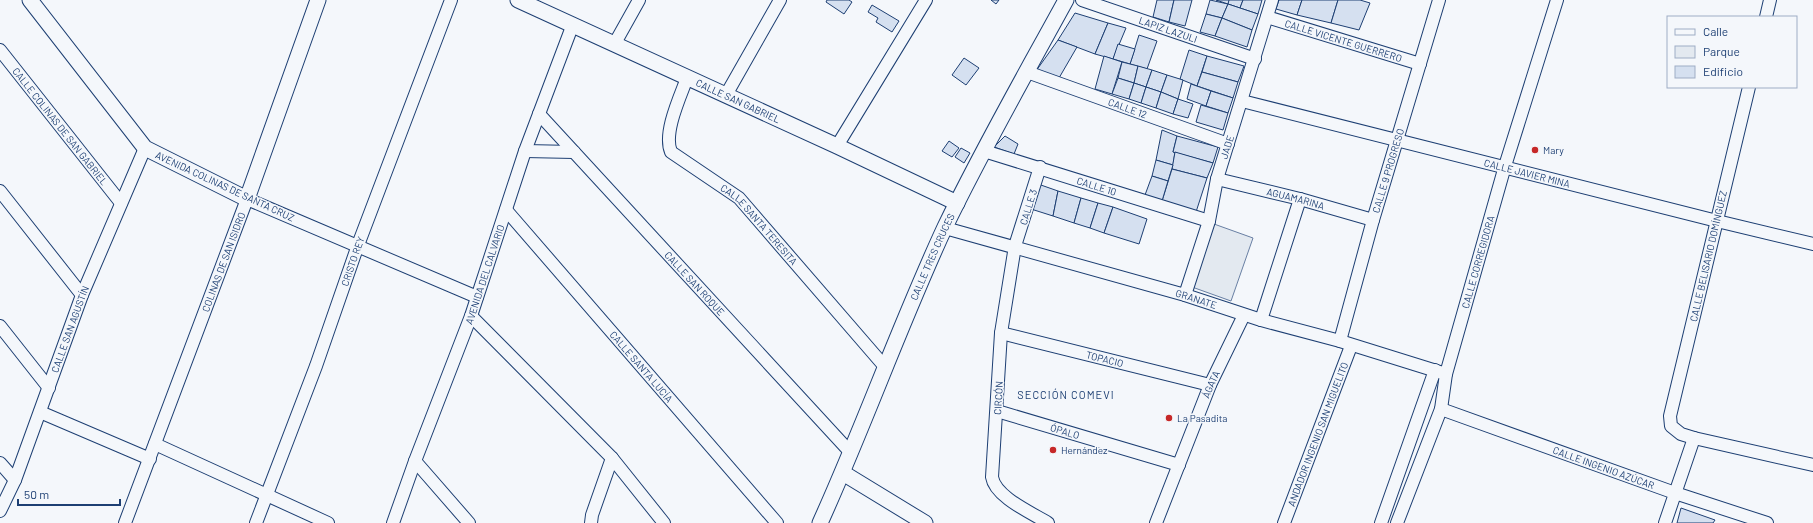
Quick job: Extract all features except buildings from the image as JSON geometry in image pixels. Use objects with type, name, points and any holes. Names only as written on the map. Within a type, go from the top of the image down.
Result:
[{"type":"street","name":"AVENIDA COLINAS DE SANTA CRUZ","points":[[30,0],[145,148],[247,199],[477,297]]},
{"type":"street","name":"COLINAS DE SAN ISIDRO","points":[[125,523],[247,199],[318,0]]},
{"type":"street","name":"CRISTO REY","points":[[256,523],[316,366],[358,245],[451,0]]},
{"type":"street","name":"CALLE SAN GABRIEL","points":[[518,0],[615,43],[687,78],[837,146],[957,204]]},
{"type":"street","points":[[615,43],[639,0]]},
{"type":"street","points":[[726,95],[780,0]]},
{"type":"street","points":[[837,146],[926,0]]},
{"type":"street","name":"CALLE TRES CRUCES","points":[[820,523],[843,473],[945,228],[984,151],[1066,0]]},
{"type":"street","name":"LAPIZ LAZULI","points":[[1082,0],[1254,59]]},
{"type":"street","name":"JADE","points":[[1185,295],[1209,220],[1217,178],[1272,0]]},
{"type":"street","name":"CALLE 9 PROGRESO","points":[[1345,343],[1373,220],[1439,0]]},
{"type":"street","name":"CALLE CORREGIDORA","points":[[1397,523],[1441,409],[1441,372],[1557,0]]},
{"type":"street","points":[[1766,16],[1770,0]]},
{"type":"street","name":"CALLE VICENTE GUERRERO","points":[[1267,17],[1420,64]]},
{"type":"street","name":"AVENIDA DEL CALVARIO","points":[[393,523],[415,461],[472,316],[525,151],[573,24]]},
{"type":"street","name":"CALLE COLINAS DE SAN GABRIEL","points":[[0,50],[121,203]]},
{"type":"street","name":"CALLE 12","points":[[1027,72],[1228,144]]},
{"type":"street","name":"CALLE SANTA TERESITA","points":[[687,78],[671,125],[668,140],[671,152],[739,198],[886,368]]},
{"type":"street","name":"CALLE BELISARIO DOMÍNGUEZ","points":[[1694,438],[1681,434],[1671,426],[1670,416],[1749,88]]},
{"type":"street","name":"CALLE JAVIER MINA","points":[[1242,100],[1813,244]]},
{"type":"street","name":"CALLE SAN ROQUE","points":[[539,114],[851,453]]},
{"type":"street","name":"CALLE SAN AGUSTÍN","points":[[0,511],[15,480],[82,295],[145,148]]},
{"type":"street","points":[[525,151],[574,152]]},
{"type":"street","name":"CALLE 10","points":[[984,151],[1209,220]]},
{"type":"street","name":"CALLE 3","points":[[1016,246],[1040,167]]},
{"type":"street","name":"AGUAMARINA","points":[[1217,178],[1300,199],[1373,220]]},
{"type":"street","points":[[0,191],[82,295]]},
{"type":"street","points":[[1262,320],[1300,199]]},
{"type":"street","name":"CALLE SANTA LUCÍA","points":[[506,210],[777,523]]},
{"type":"street","name":"GRANATE","points":[[945,228],[1016,246],[1185,295],[1244,315],[1441,372]]},
{"type":"street","name":"CIRCÓN","points":[[1016,246],[1001,333],[992,477],[995,486],[1003,495],[1048,523]]},
{"type":"street","name":"ÁGATA","points":[[1156,523],[1210,385],[1244,315]]},
{"type":"street","points":[[472,316],[612,458],[664,523]]},
{"type":"street","points":[[0,326],[49,388]]},
{"type":"street","name":"TOPACIO","points":[[1001,333],[1210,385]]},
{"type":"street","name":"ANDADOR INGENIO SAN MIGUELITO","points":[[1284,523],[1345,343]]},
{"type":"street","points":[[1381,523],[1441,372]]},
{"type":"street","name":"CALLE INGENIO AZÚCAR","points":[[1441,409],[1675,493],[1767,523]]},
{"type":"street","name":"ÓPALO","points":[[997,411],[1179,465]]},
{"type":"street","points":[[40,412],[150,459]]},
{"type":"street","points":[[1664,523],[1694,438],[1813,465]]},
{"type":"street","points":[[155,444],[328,523]]},
{"type":"street","points":[[591,523],[592,515],[612,458]]},
{"type":"street","points":[[415,461],[469,523]]},
{"type":"street","points":[[0,463],[15,480]]},
{"type":"street","points":[[843,473],[925,523]]},
{"type":"green space","points":[[1214,224],[1253,238],[1231,301],[1192,287]]},
{"type":"place","name":"Mary","points":[[1535,150]]},
{"type":"place","name":"La Pasadita","points":[[1169,418]]},
{"type":"place","name":"Hernández","points":[[1053,450]]},
{"type":"district","name":"SECCIÓN COMEVI","points":[[1066,394]]}]
